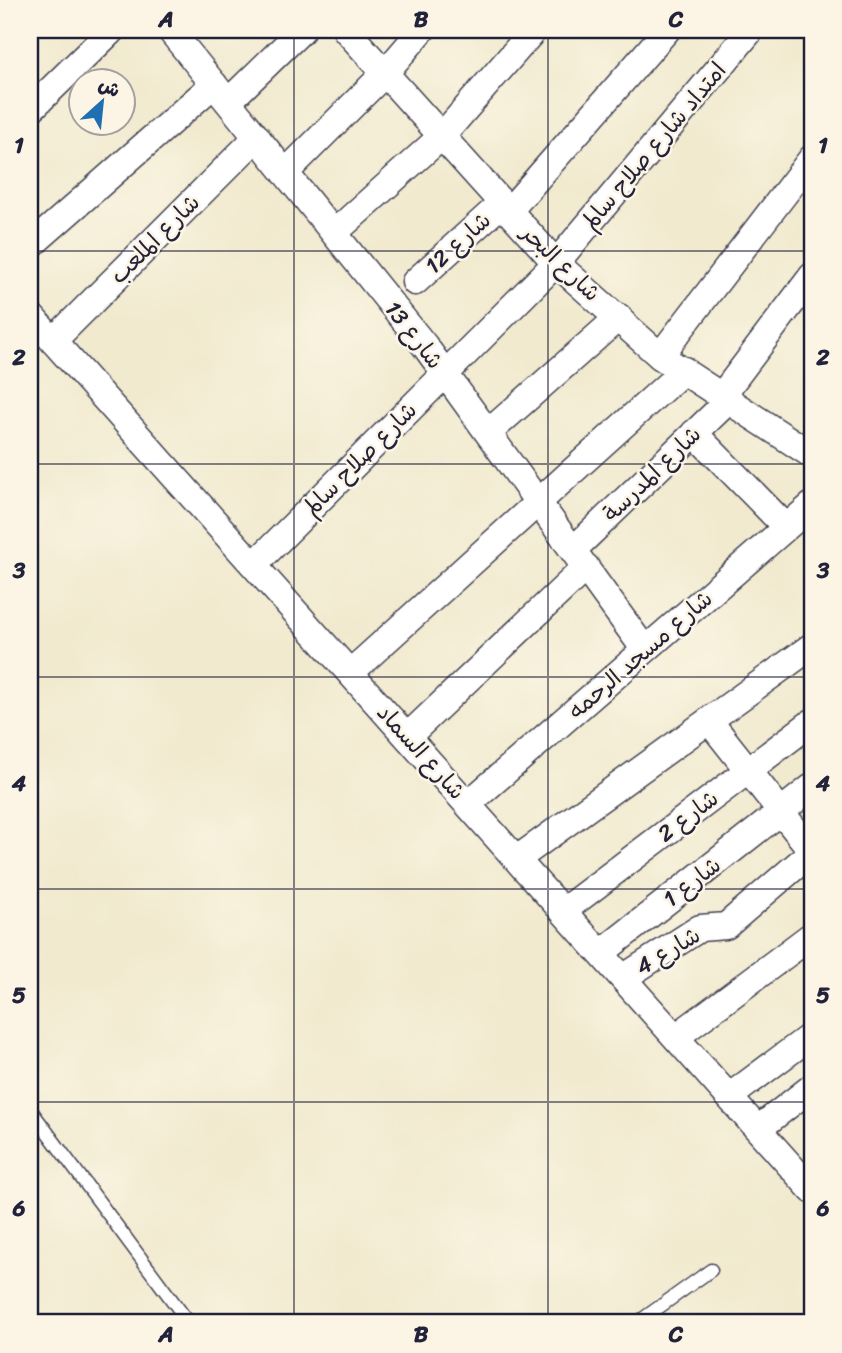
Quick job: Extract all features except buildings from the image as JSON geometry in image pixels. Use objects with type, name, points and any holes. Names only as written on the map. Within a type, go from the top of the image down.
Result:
[{"type":"street","points":[[30,110],[111,30]]},
{"type":"street","points":[[30,246],[302,30]]},
{"type":"street","name":"شارع البحر","points":[[346,30],[556,263],[660,356],[727,397],[812,455]]},
{"type":"street","points":[[285,173],[385,73],[422,30]]},
{"type":"street","points":[[334,233],[442,136],[534,30]]},
{"type":"street","name":"شارع 12","points":[[415,282],[504,208],[667,30]]},
{"type":"street","name":"امتداد شارع صلاح سالم","points":[[556,263],[751,30]]},
{"type":"street","name":"شارع 13","points":[[174,31],[445,374],[645,650]]},
{"type":"street","name":"شارع الملعب","points":[[53,341],[257,137]]},
{"type":"street","points":[[660,356],[812,158]]},
{"type":"street","name":"شارع صلاح سالم","points":[[254,565],[556,263]]},
{"type":"street","name":"شارع المدرسة","points":[[407,737],[579,558],[727,397],[812,276]]},
{"type":"street","name":"شارع السماد","points":[[30,315],[812,1190]]},
{"type":"street","points":[[489,432],[619,317]]},
{"type":"street","points":[[350,673],[684,370]]},
{"type":"street","points":[[694,433],[786,527]]},
{"type":"street","name":"شارع مسجد الرحمه","points":[[468,804],[812,505]]},
{"type":"street","points":[[517,859],[812,646]]},
{"type":"street","points":[[710,722],[812,851]]},
{"type":"street","name":"شارع 2","points":[[563,911],[812,722]]},
{"type":"street","name":"شارع 1","points":[[601,953],[812,787]]},
{"type":"street","name":"شارع 4","points":[[623,978],[700,928],[726,926],[812,851]]},
{"type":"street","points":[[676,1037],[812,934]]},
{"type":"street","points":[[729,1097],[812,1035]]},
{"type":"street","points":[[758,1129],[812,1087]]},
{"type":"lane","points":[[30,1109],[189,1323]]},
{"type":"lane","points":[[637,1323],[711,1270]]}]
